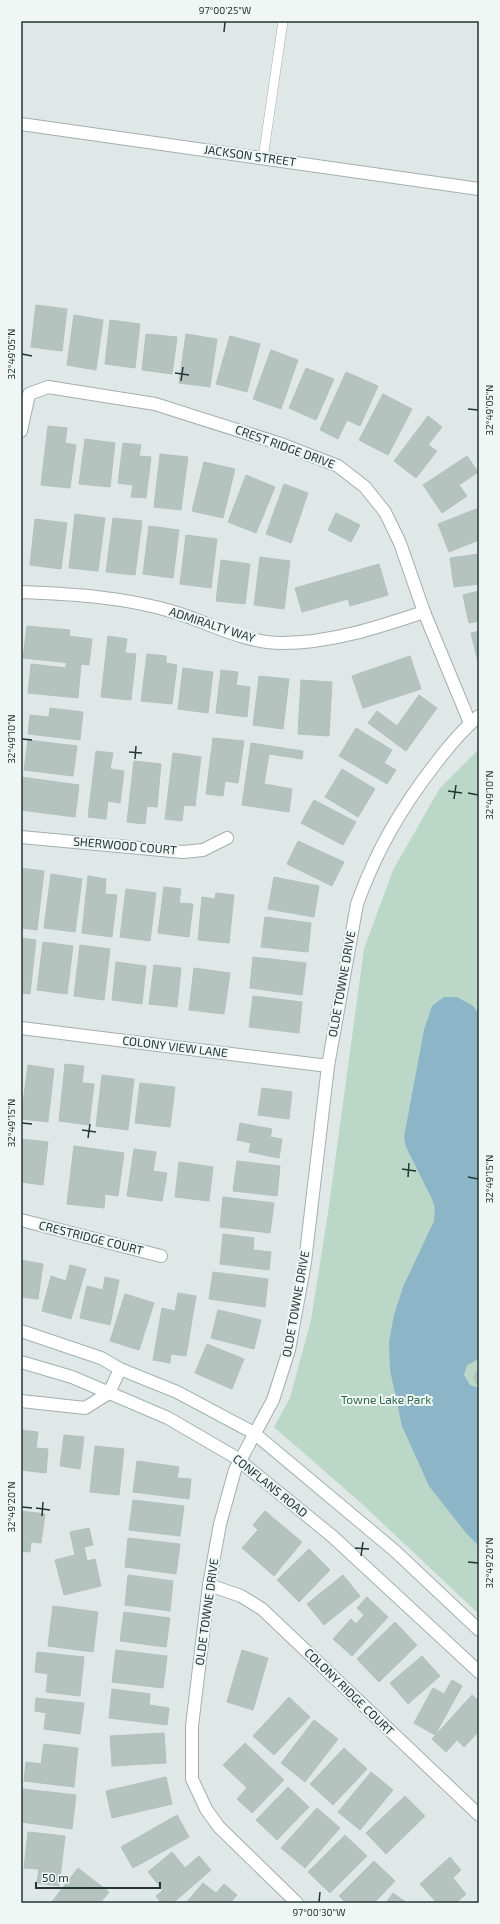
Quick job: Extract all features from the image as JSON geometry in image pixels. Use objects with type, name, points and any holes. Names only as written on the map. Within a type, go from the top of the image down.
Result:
[{"type":"street","name":"JACKSON STREET","points":[[21,124],[479,189]]},
{"type":"street","name":"CREST RIDGE DRIVE","points":[[21,431],[29,394],[48,387],[155,404],[281,444],[338,466],[365,488],[385,512],[400,543],[424,612],[474,720]]},
{"type":"street","name":"ADMIRALTY WAY","points":[[21,592],[68,594],[125,601],[174,612],[222,630],[262,641],[282,643],[311,641],[358,632],[424,612]]},
{"type":"street","name":"OLDE TOWNE DRIVE","points":[[297,1903],[219,1827],[206,1809],[192,1779],[192,1726],[210,1585],[220,1524],[235,1470],[273,1400],[290,1350],[305,1262],[328,1066],[353,921],[365,880],[389,831],[410,797],[474,720]]},
{"type":"street","name":"SHERWOOD COURT","points":[[21,836],[183,852],[203,850],[227,838]]},
{"type":"street","name":"COLONY VIEW LANE","points":[[21,1028],[328,1066]]},
{"type":"street","name":"CRESTRIDGE COURT","points":[[21,1220],[161,1256]]},
{"type":"street","points":[[21,1331],[101,1358],[120,1370],[177,1392],[254,1433],[384,1542],[479,1630]]},
{"type":"street","name":"CONFLANS ROAD","points":[[21,1362],[72,1377],[168,1418],[240,1461],[332,1536],[479,1672]]},
{"type":"street","points":[[21,1401],[85,1408],[109,1393],[120,1370]]},
{"type":"street","name":"COLONY RIDGE COURT","points":[[210,1585],[241,1596],[262,1609],[479,1815]]},
{"type":"lane","points":[[263,158],[283,21]]},
{"type":"green space","name":"Towne Lake Park","points":[[479,749],[479,1614],[361,1503],[274,1427],[290,1398],[311,1320],[328,1213],[364,949],[393,870],[440,788]]},
{"type":"water","points":[[444,997],[457,997],[473,1006],[479,1014],[479,1359],[467,1365],[464,1375],[470,1385],[479,1388],[479,1546],[466,1533],[429,1486],[402,1426],[390,1370],[389,1342],[394,1315],[403,1287],[434,1221],[435,1208],[406,1147],[404,1137],[424,1030],[432,1006]]},
{"type":"building","points":[[36,305],[67,309],[62,351],[31,347]]},
{"type":"building","points":[[74,315],[103,320],[96,370],[67,365]]},
{"type":"building","points":[[110,320],[140,324],[135,368],[105,364]]},
{"type":"building","points":[[146,334],[177,337],[172,374],[142,370]]},
{"type":"building","points":[[186,334],[217,339],[210,387],[179,383]]},
{"type":"building","points":[[230,336],[260,344],[247,392],[216,384]]},
{"type":"building","points":[[271,350],[298,360],[281,409],[253,399]]},
{"type":"building","points":[[306,368],[334,379],[316,420],[289,408]]},
{"type":"building","points":[[346,372],[378,386],[360,426],[347,420],[338,439],[320,430]]},
{"type":"building","points":[[383,394],[412,409],[388,455],[359,440]]},
{"type":"building","points":[[428,416],[442,427],[428,445],[437,451],[416,478],[394,461]]},
{"type":"building","points":[[48,426],[67,428],[65,443],[76,445],[70,488],[41,485]]},
{"type":"building","points":[[85,439],[115,443],[110,487],[79,484]]},
{"type":"building","points":[[123,443],[141,445],[139,456],[151,457],[146,498],[131,497],[133,485],[118,483]]},
{"type":"building","points":[[160,454],[188,457],[181,510],[154,507]]},
{"type":"building","points":[[467,456],[478,472],[459,485],[467,496],[442,513],[423,485]]},
{"type":"building","points":[[204,462],[235,469],[223,518],[192,511]]},
{"type":"building","points":[[246,475],[275,487],[256,533],[228,522]]},
{"type":"building","points":[[284,484],[308,493],[291,543],[266,534]]},
{"type":"building","points":[[479,508],[479,540],[449,552],[438,524]]},
{"type":"building","points":[[336,513],[360,525],[351,542],[328,530]]},
{"type":"building","points":[[75,514],[105,518],[98,571],[69,568]]},
{"type":"building","points":[[113,518],[142,521],[135,575],[106,572]]},
{"type":"building","points":[[35,519],[67,523],[61,569],[30,565]]},
{"type":"building","points":[[149,526],[179,530],[173,578],[143,574]]},
{"type":"building","points":[[186,535],[217,539],[211,588],[180,584]]},
{"type":"building","points":[[479,554],[479,584],[454,587],[450,558]]},
{"type":"building","points":[[260,557],[290,561],[284,609],[254,605]]},
{"type":"building","points":[[221,560],[250,564],[245,604],[216,601]]},
{"type":"building","points":[[379,564],[388,595],[350,606],[348,599],[302,612],[295,588]]},
{"type":"building","points":[[479,591],[479,621],[469,623],[463,595]]},
{"type":"building","points":[[27,626],[70,630],[69,636],[92,639],[89,665],[23,658]]},
{"type":"building","points":[[479,631],[479,666],[471,633]]},
{"type":"building","points":[[108,636],[127,639],[125,653],[136,654],[131,700],[101,697]]},
{"type":"building","points":[[147,654],[166,656],[166,663],[177,665],[172,704],[141,701]]},
{"type":"building","points":[[410,656],[421,689],[363,708],[352,676]]},
{"type":"building","points":[[66,662],[81,664],[78,698],[28,693],[31,664],[66,668]]},
{"type":"building","points":[[183,668],[213,672],[208,713],[178,709]]},
{"type":"building","points":[[221,670],[238,672],[236,685],[250,687],[247,717],[216,713]]},
{"type":"building","points":[[259,676],[289,679],[283,729],[253,725]]},
{"type":"building","points":[[301,680],[332,682],[329,736],[298,734]]},
{"type":"building","points":[[419,695],[437,708],[406,751],[368,723],[377,711],[397,726]]},
{"type":"building","points":[[50,708],[83,712],[80,740],[28,734],[30,715],[49,717]]},
{"type":"building","points":[[356,728],[392,750],[384,763],[396,770],[387,784],[339,756]]},
{"type":"building","points":[[213,738],[244,741],[238,783],[225,781],[223,796],[206,794]]},
{"type":"building","points":[[28,740],[77,746],[73,776],[24,770]]},
{"type":"building","points":[[251,743],[303,751],[302,759],[269,754],[264,784],[292,789],[289,812],[242,805]]},
{"type":"building","points":[[96,751],[113,753],[110,769],[124,771],[120,803],[108,801],[106,819],[88,817]]},
{"type":"building","points":[[173,753],[201,757],[195,806],[184,805],[182,821],[165,819]]},
{"type":"building","points":[[134,761],[161,764],[157,807],[147,806],[145,824],[127,822]]},
{"type":"building","points":[[342,769],[375,789],[358,817],[325,797]]},
{"type":"building","points":[[21,777],[79,785],[75,817],[21,810]]},
{"type":"building","points":[[314,800],[356,822],[343,845],[301,823]]},
{"type":"building","points":[[298,841],[344,862],[332,886],[287,864]]},
{"type":"building","points":[[21,868],[44,871],[37,930],[21,928]]},
{"type":"building","points":[[51,874],[82,879],[75,932],[44,928]]},
{"type":"building","points":[[88,876],[106,879],[105,894],[117,895],[112,937],[82,933]]},
{"type":"building","points":[[274,877],[319,886],[314,917],[268,909]]},
{"type":"building","points":[[164,887],[181,889],[179,903],[193,904],[189,937],[158,933]]},
{"type":"building","points":[[126,889],[156,893],[150,941],[120,937]]},
{"type":"building","points":[[216,893],[234,895],[229,943],[198,940],[202,897],[215,899]]},
{"type":"building","points":[[265,917],[311,923],[308,952],[261,947]]},
{"type":"building","points":[[21,938],[36,940],[30,994],[21,993]]},
{"type":"building","points":[[43,942],[73,946],[67,994],[37,990]]},
{"type":"building","points":[[80,945],[110,949],[104,1000],[74,996]]},
{"type":"building","points":[[253,957],[306,963],[302,995],[250,988]]},
{"type":"building","points":[[116,962],[146,966],[142,1004],[112,1000]]},
{"type":"building","points":[[154,965],[181,968],[177,1007],[149,1004]]},
{"type":"building","points":[[194,968],[230,973],[224,1014],[189,1010]]},
{"type":"building","points":[[253,996],[302,1002],[299,1033],[249,1027]]},
{"type":"building","points":[[65,1064],[84,1066],[82,1083],[94,1084],[89,1125],[59,1121]]},
{"type":"building","points":[[28,1065],[54,1069],[48,1122],[21,1119]]},
{"type":"building","points":[[102,1075],[134,1079],[128,1130],[96,1126]]},
{"type":"building","points":[[140,1083],[175,1087],[170,1127],[135,1123]]},
{"type":"building","points":[[262,1088],[292,1092],[289,1119],[258,1115]]},
{"type":"building","points":[[240,1123],[272,1129],[270,1137],[282,1139],[279,1158],[249,1152],[251,1143],[237,1140]]},
{"type":"building","points":[[21,1139],[48,1142],[43,1185],[21,1182]]},
{"type":"building","points":[[74,1146],[124,1153],[118,1196],[105,1194],[104,1208],[67,1204]]},
{"type":"building","points":[[134,1149],[156,1152],[153,1171],[167,1173],[162,1201],[127,1196]]},
{"type":"building","points":[[237,1161],[280,1166],[277,1196],[233,1191]]},
{"type":"building","points":[[179,1162],[213,1167],[209,1201],[175,1197]]},
{"type":"building","points":[[223,1197],[274,1203],[270,1233],[220,1227]]},
{"type":"building","points":[[223,1234],[254,1238],[253,1250],[271,1252],[269,1270],[220,1264]]},
{"type":"building","points":[[21,1260],[43,1264],[38,1299],[21,1297]]},
{"type":"building","points":[[70,1265],[86,1269],[71,1319],[42,1311],[51,1276],[66,1281]]},
{"type":"building","points":[[213,1272],[268,1279],[265,1307],[209,1299]]},
{"type":"building","points":[[105,1277],[119,1280],[110,1325],[80,1318],[87,1286],[103,1290]]},
{"type":"building","points":[[178,1293],[196,1296],[186,1356],[171,1354],[170,1363],[153,1360],[162,1308],[175,1311]]},
{"type":"building","points":[[125,1294],[154,1303],[139,1350],[110,1341]]},
{"type":"building","points":[[218,1310],[261,1320],[254,1349],[211,1338]]},
{"type":"building","points":[[207,1344],[244,1359],[232,1389],[195,1373]]},
{"type":"building","points":[[479,1371],[479,1384],[476,1383],[474,1378],[476,1372]]},
{"type":"building","points":[[21,1430],[38,1432],[36,1448],[48,1449],[46,1473],[21,1470]]},
{"type":"building","points":[[64,1435],[84,1437],[80,1469],[60,1466]]},
{"type":"building","points":[[95,1446],[124,1449],[119,1495],[90,1492]]},
{"type":"building","points":[[137,1461],[179,1467],[177,1478],[191,1479],[189,1499],[133,1492]]},
{"type":"building","points":[[133,1500],[184,1506],[180,1536],[129,1530]]},
{"type":"building","points":[[21,1511],[45,1514],[41,1543],[31,1542],[30,1552],[21,1551]]},
{"type":"building","points":[[265,1511],[302,1542],[274,1576],[242,1548],[258,1530],[253,1525]]},
{"type":"building","points":[[89,1528],[93,1545],[84,1547],[87,1561],[95,1559],[101,1586],[64,1595],[55,1560],[75,1555],[70,1532]]},
{"type":"building","points":[[128,1538],[180,1544],[176,1574],[125,1567]]},
{"type":"building","points":[[309,1549],[330,1570],[299,1602],[277,1580]]},
{"type":"building","points":[[128,1575],[173,1581],[170,1611],[125,1605]]},
{"type":"building","points":[[343,1575],[360,1596],[324,1625],[307,1604]]},
{"type":"building","points":[[367,1597],[388,1617],[352,1656],[333,1639],[351,1619],[356,1624],[364,1615],[357,1608]]},
{"type":"building","points":[[53,1606],[98,1612],[93,1652],[48,1646]]},
{"type":"building","points":[[124,1612],[170,1618],[166,1647],[120,1641]]},
{"type":"building","points":[[395,1622],[417,1645],[379,1682],[357,1659]]},
{"type":"building","points":[[116,1650],[167,1656],[163,1688],[112,1682]]},
{"type":"building","points":[[242,1650],[268,1658],[253,1710],[227,1702]]},
{"type":"building","points":[[37,1652],[84,1657],[80,1696],[46,1692],[48,1674],[35,1672]]},
{"type":"building","points":[[422,1656],[440,1676],[408,1704],[390,1683]]},
{"type":"building","points":[[452,1680],[462,1686],[435,1735],[414,1723],[433,1688],[444,1694]]},
{"type":"building","points":[[112,1689],[150,1694],[149,1705],[169,1708],[167,1725],[109,1718]]},
{"type":"building","points":[[472,1695],[479,1701],[479,1731],[464,1747],[457,1740],[446,1752],[432,1739]]},
{"type":"building","points":[[289,1697],[310,1717],[274,1755],[253,1736]]},
{"type":"building","points":[[36,1698],[84,1703],[80,1734],[44,1729],[46,1713],[35,1711]]},
{"type":"building","points":[[314,1720],[338,1739],[305,1782],[281,1763]]},
{"type":"building","points":[[164,1733],[166,1763],[112,1766],[110,1736]]},
{"type":"building","points":[[245,1743],[284,1780],[252,1813],[237,1799],[247,1788],[223,1765]]},
{"type":"building","points":[[44,1744],[78,1748],[74,1787],[24,1781],[26,1762],[41,1764]]},
{"type":"building","points":[[344,1748],[367,1769],[333,1805],[310,1784]]},
{"type":"building","points":[[371,1772],[393,1790],[360,1830],[338,1812]]},
{"type":"building","points":[[166,1777],[172,1804],[112,1818],[106,1791]]},
{"type":"building","points":[[288,1787],[309,1807],[277,1840],[256,1820]]},
{"type":"building","points":[[23,1789],[76,1795],[72,1829],[21,1822]]},
{"type":"building","points":[[405,1796],[425,1816],[386,1854],[366,1833]]},
{"type":"building","points":[[317,1808],[340,1828],[305,1868],[281,1848]]},
{"type":"building","points":[[177,1815],[189,1837],[133,1868],[121,1847]]},
{"type":"building","points":[[28,1832],[65,1836],[59,1886],[37,1883],[39,1869],[24,1868]]},
{"type":"building","points":[[345,1835],[367,1856],[330,1893],[308,1872]]},
{"type":"building","points":[[172,1852],[185,1868],[199,1856],[211,1870],[173,1903],[161,1903],[156,1896],[163,1890],[148,1872]]},
{"type":"building","points":[[450,1857],[461,1870],[453,1878],[466,1894],[456,1903],[437,1903],[420,1884]]},
{"type":"building","points":[[374,1861],[395,1881],[374,1903],[346,1903],[339,1896]]},
{"type":"building","points":[[78,1868],[109,1892],[100,1903],[51,1903]]},
{"type":"building","points":[[203,1883],[216,1893],[224,1884],[237,1895],[230,1903],[186,1903]]},
{"type":"building","points":[[393,1893],[407,1903],[386,1903]]}]
